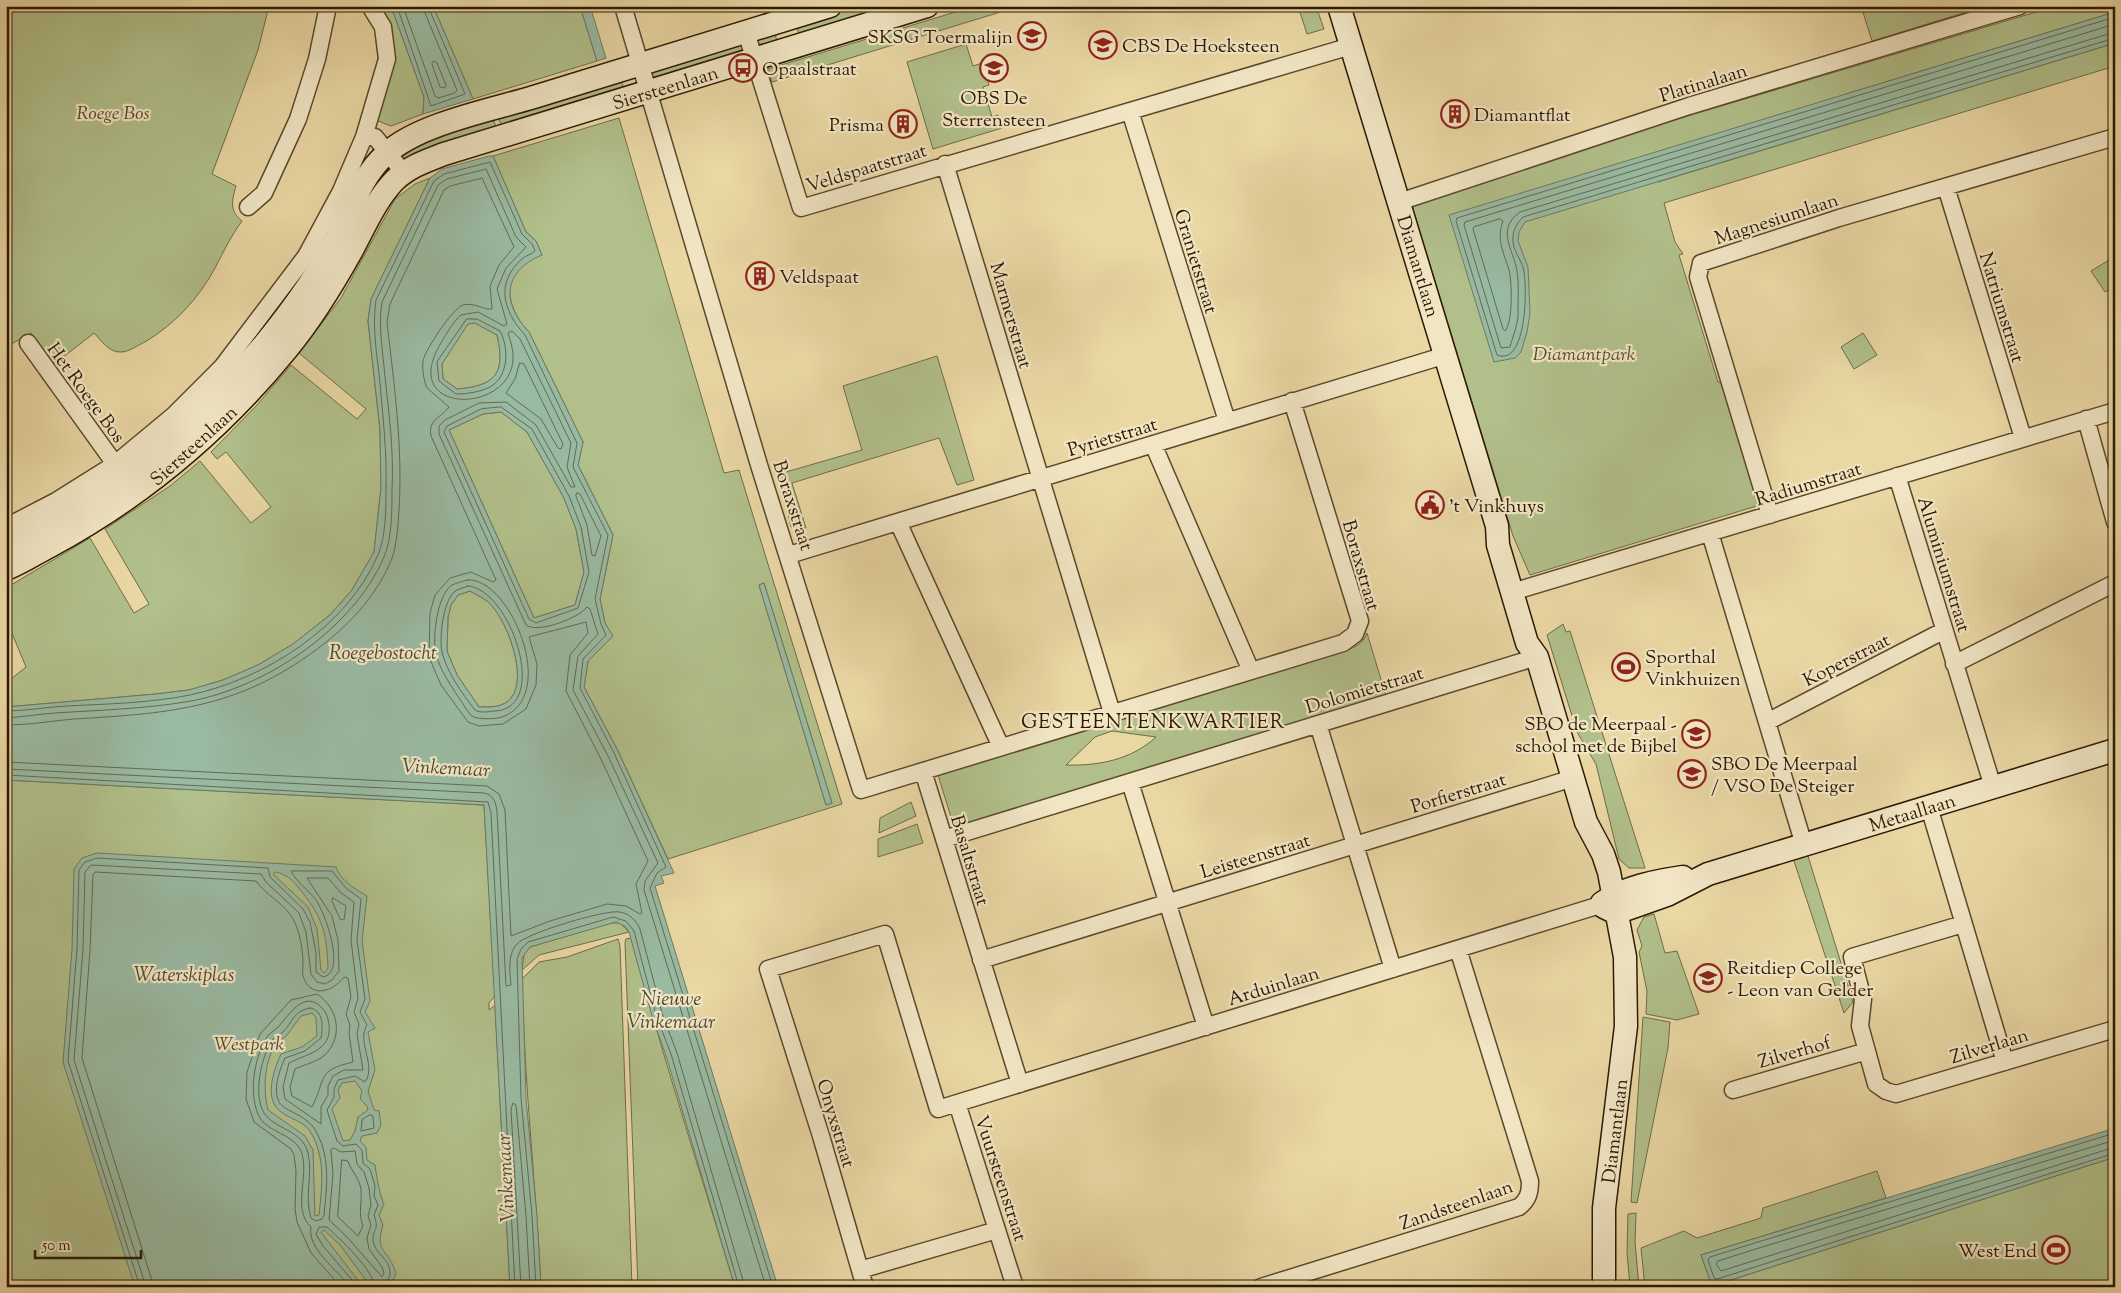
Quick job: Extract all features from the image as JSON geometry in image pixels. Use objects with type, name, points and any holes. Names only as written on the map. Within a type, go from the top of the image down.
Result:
[{"type":"main road","name":"Siersteenlaan","points":[[7,567],[92,523],[142,489],[196,444],[242,401],[287,349],[325,298],[322,265],[373,167],[387,153],[405,140],[428,130],[830,6]]},
{"type":"main road","name":"Siersteenlaan","points":[[6,545],[64,515],[130,472],[208,405],[258,351],[322,265],[375,206],[389,187],[404,173],[422,162],[927,6]]},
{"type":"main road","name":"Diamantlaan","points":[[1339,6],[1497,526],[1508,541],[1518,591],[1538,640],[1537,657],[1586,822],[1603,854],[1610,904],[1613,961],[1625,991],[1624,1041],[1604,1208],[1606,1282]]},
{"type":"main road","name":"Metaallaan","points":[[1610,904],[1667,895],[1708,874],[2115,750]]},
{"type":"street","points":[[248,207],[264,193],[298,119],[317,58],[328,6]]},
{"type":"street","name":"Siersteenlaan","points":[[6,527],[56,501],[114,464],[174,415],[322,265],[341,191],[364,137],[387,58],[383,27],[370,6]]},
{"type":"street","name":"Boraxstraat","points":[[623,6],[759,464],[862,790],[1343,643],[1355,634],[1360,621],[1292,402]]},
{"type":"street","name":"Platinalaan","points":[[1399,202],[1689,106],[2020,6]]},
{"type":"street","name":"Veldspaatstraat","points":[[746,32],[753,60],[801,208],[945,164],[1351,46]]},
{"type":"street","name":"Granietstraat","points":[[1130,111],[1226,422]]},
{"type":"street","points":[[364,137],[375,137],[404,173]]},
{"type":"street","name":"Magnesiumlaan","points":[[1770,515],[1698,277],[1701,263],[2115,137]]},
{"type":"street","name":"Marmerstraat","points":[[945,164],[1039,479]]},
{"type":"street","name":"Natriumstraat","points":[[1946,187],[2023,438]]},
{"type":"street","name":"Het Roege Bos","points":[[28,343],[114,464]]},
{"type":"street","name":"Pyrietstraat","points":[[789,555],[1446,355]]},
{"type":"street","name":"Radiumstraat","points":[[1518,591],[2115,411]]},
{"type":"street","points":[[2086,419],[2115,522]]},
{"type":"street","points":[[1153,444],[1251,670]]},
{"type":"street","name":"Aluminiumstraat","points":[[1897,476],[1943,631],[1993,788]]},
{"type":"street","points":[[1039,479],[1112,713]]},
{"type":"street","points":[[898,522],[1001,748]]},
{"type":"street","points":[[1710,533],[1804,845]]},
{"type":"street","name":"Aluminiumstraat","points":[[1954,664],[2115,584]]},
{"type":"street","name":"Koperstraat","points":[[1767,722],[1943,631]]},
{"type":"street","name":"Dolomietstraat","points":[[944,839],[1537,657]]},
{"type":"street","points":[[1318,724],[1393,969]]},
{"type":"street","name":"Basaltstraat","points":[[923,772],[1020,1084]]},
{"type":"street","name":"Porfierstraat","points":[[1355,845],[1573,778]]},
{"type":"street","points":[[1130,782],[1206,1027]]},
{"type":"street","points":[[1929,807],[2005,1062]]},
{"type":"street","name":"Leisteenstraat","points":[[1167,903],[1355,845]]},
{"type":"street","points":[[982,960],[1167,903]]},
{"type":"street","name":"Arduinlaan","points":[[957,1103],[1610,904]]},
{"type":"street","points":[[1867,1051],[1860,1026],[1863,999],[1852,957],[1963,924]]},
{"type":"street","name":"Vuursteenstraat","points":[[885,934],[938,1108],[957,1103],[1015,1287]]},
{"type":"street","name":"Onyxstraat","points":[[860,1270],[821,1136],[768,969],[885,934]]},
{"type":"street","name":"Zandsteenlaan","points":[[1261,1287],[1519,1207],[1526,1202],[1530,1192],[1530,1182],[1458,949]]},
{"type":"street","name":"Zilverlaan","points":[[1867,1051],[1876,1084],[1886,1091],[1896,1094],[2115,1029]]},
{"type":"street","name":"Zilverhof","points":[[1733,1090],[1867,1051]]},
{"type":"street","points":[[865,1287],[860,1270],[997,1230]]},
{"type":"green space","name":"Roege Bos","points":[[6,6],[269,6],[258,50],[212,174],[236,186],[233,209],[242,221],[209,279],[194,300],[176,319],[156,335],[127,351],[117,352],[113,350],[106,346],[94,333],[53,365],[31,333],[6,347]]},
{"type":"green space","points":[[382,6],[391,6],[424,97],[423,114],[391,126],[378,121],[391,36]]},
{"type":"green space","points":[[433,6],[580,6],[597,61],[473,99]]},
{"type":"green space","points":[[845,6],[914,6],[801,41],[795,21]]},
{"type":"green space","points":[[975,6],[1020,6],[772,82],[768,69]]},
{"type":"green space","points":[[1298,6],[1316,6],[1324,29],[1307,34]]},
{"type":"green space","points":[[1861,6],[1986,6],[1872,41]]},
{"type":"green space","name":"Diamantpark","points":[[2056,6],[2115,6],[2115,12],[1846,94],[1658,182],[2115,43],[2115,66],[1664,203],[1675,242],[1683,254],[1679,255],[1718,382],[1723,383],[1760,505],[1530,575],[1513,536],[1410,199]]},
{"type":"green space","points":[[773,28],[779,47],[762,52],[755,43],[757,36]]},
{"type":"green space","points":[[740,42],[744,55],[653,80],[652,68]]},
{"type":"green space","points":[[966,44],[973,66],[982,63],[989,85],[983,87],[992,117],[998,115],[1002,128],[933,149],[907,62]]},
{"type":"green space","points":[[619,75],[626,94],[504,131],[496,113]]},
{"type":"green space","points":[[491,114],[499,134],[402,162],[399,148]]},
{"type":"green space","points":[[619,118],[724,473],[739,470],[842,804],[668,859],[618,751],[584,687],[588,661],[612,636],[605,623],[600,599],[613,535],[578,465],[583,442],[529,332],[512,306],[510,286],[512,277],[518,268],[527,261],[542,255],[536,241],[526,232],[493,156]],"holes":[[[764,583],[832,803],[826,805],[759,585]]]},
{"type":"green space","points":[[430,178],[371,299],[368,321],[380,430],[381,488],[374,552],[352,590],[330,615],[293,644],[258,665],[223,680],[189,690],[6,707],[6,683],[26,667],[6,619],[6,588],[90,538],[134,613],[149,604],[105,529],[170,486],[200,461],[251,523],[271,507],[226,452],[217,459],[211,452],[257,405],[291,365],[357,419],[366,409],[299,353],[341,298],[395,199],[415,184]]},
{"type":"green space","points":[[2114,257],[2115,286],[2105,292],[2091,271]]},
{"type":"green space","points":[[468,323],[475,323],[497,335],[500,359],[499,368],[489,381],[481,385],[457,389],[443,379],[442,364]]},
{"type":"green space","points":[[1863,333],[1877,355],[1854,369],[1841,347]]},
{"type":"green space","points":[[937,356],[974,480],[957,485],[939,438],[792,483],[806,528],[791,527],[779,474],[862,450],[843,386]]},
{"type":"green space","points":[[501,412],[527,432],[564,498],[576,529],[584,572],[575,605],[534,618],[449,430],[483,414]]},
{"type":"green space","points":[[470,591],[485,600],[494,609],[508,633],[516,662],[518,676],[516,688],[511,698],[504,704],[492,707],[479,707],[457,675],[447,651],[448,617],[451,605],[458,595]]},
{"type":"green space","points":[[1563,624],[1566,632],[1570,631],[1645,868],[1629,868],[1619,859],[1596,764],[1577,732],[1547,635]]},
{"type":"green space","points":[[1367,633],[1386,696],[955,830],[938,775],[1344,651],[1358,645]],"holes":[[[1112,731],[1156,737],[1136,751],[1114,760],[1102,763],[1066,765],[1095,737]]]},
{"type":"green space","name":"Westpark","points":[[6,780],[484,805],[495,996],[489,1003],[489,1010],[495,1005],[510,1287],[6,1287]]},
{"type":"green space","points":[[911,802],[916,816],[879,833],[880,818]]},
{"type":"green space","points":[[917,824],[923,843],[878,857],[878,839]]},
{"type":"green space","points":[[1807,853],[1853,1002],[1844,1013],[1793,858]]},
{"type":"green space","points":[[1654,914],[1665,953],[1677,951],[1699,1014],[1677,1020],[1646,1014],[1647,991],[1639,952],[1642,946],[1637,930],[1644,917]]},
{"type":"green space","points":[[610,923],[620,923],[629,932],[539,955],[522,970],[524,954],[530,947]]},
{"type":"green space","points":[[631,938],[668,1069],[735,1287],[638,1287],[625,943],[626,939]]},
{"type":"green space","points":[[618,939],[620,946],[632,1287],[541,1287],[525,1056],[522,979],[539,962],[567,957]]},
{"type":"green space","points":[[1643,1017],[1670,1022],[1668,1048],[1637,1203],[1631,1202]]},
{"type":"green space","points":[[2115,1157],[2115,1287],[1645,1287],[1641,1248],[1684,1231],[1697,1238],[1761,1218],[1763,1208],[1877,1171],[1886,1198],[1701,1255],[1712,1286]]},
{"type":"green space","points":[[1636,1213],[1635,1242],[1639,1287],[1630,1287],[1627,1252],[1628,1214]]},
{"type":"water","points":[[391,6],[433,6],[473,99],[423,114],[424,97]]},
{"type":"water","points":[[580,6],[590,6],[606,58],[597,61]]},
{"type":"water","points":[[2115,12],[2115,43],[1525,222],[1519,232],[1518,241],[1528,267],[1530,313],[1527,332],[1521,352],[1515,358],[1494,362],[1449,215]]},
{"type":"water","points":[[493,156],[526,232],[536,241],[542,255],[529,262],[513,279],[510,289],[511,299],[514,310],[529,332],[583,442],[578,465],[613,535],[600,599],[605,623],[613,636],[588,661],[584,687],[618,751],[674,873],[661,876],[664,883],[655,886],[778,1287],[735,1287],[666,1056],[652,1016],[629,932],[626,927],[616,922],[530,947],[522,958],[526,1098],[537,1216],[541,1287],[510,1287],[484,805],[6,780],[6,707],[189,690],[223,680],[258,665],[293,644],[330,615],[352,590],[374,552],[381,488],[380,430],[368,321],[371,299],[430,178],[442,169]],"holes":[[[475,323],[497,335],[500,359],[499,368],[489,381],[481,385],[457,389],[443,379],[442,364],[468,324]],[[501,412],[527,432],[564,498],[576,529],[584,572],[575,605],[534,618],[449,430],[483,414]],[[470,591],[487,601],[508,633],[513,647],[518,676],[516,688],[511,698],[504,704],[492,707],[479,707],[457,675],[447,651],[448,617],[451,605],[458,595]]]},
{"type":"water","points":[[764,583],[832,803],[826,805],[759,585]]},
{"type":"water","name":"Waterskiplas","points":[[97,853],[336,867],[345,880],[367,896],[362,941],[370,1001],[365,1012],[375,1028],[368,1032],[375,1070],[368,1091],[374,1110],[379,1111],[381,1125],[377,1133],[362,1136],[360,1141],[366,1147],[367,1160],[375,1165],[384,1204],[379,1215],[383,1225],[380,1241],[396,1274],[389,1287],[371,1287],[340,1245],[324,1230],[321,1232],[363,1287],[135,1287],[63,1062],[72,949],[74,869],[82,858]],"holes":[[[275,872],[284,875],[293,882],[315,910],[325,936],[328,968],[324,973],[321,970],[317,929],[308,907],[273,874]],[[312,1013],[316,1018],[317,1036],[302,1047],[281,1054],[273,1076],[271,1092],[272,1100],[281,1112],[300,1122],[310,1131],[319,1151],[322,1183],[319,1215],[315,1216],[313,1150],[305,1136],[268,1110],[265,1094],[267,1069],[271,1052],[276,1043],[287,1035],[301,1016]],[[355,1081],[362,1091],[360,1099],[367,1106],[368,1110],[358,1117],[355,1131],[350,1140],[343,1141],[332,1109],[340,1098],[338,1090],[342,1083]]]},
{"type":"water","points":[[2115,1128],[2115,1157],[1712,1286],[1701,1255]]},
{"type":"place","name":"SKSG Toermalijn","points":[[1032,36]]},
{"type":"place","name":"CBS De Hoeksteen","points":[[1103,45]]},
{"type":"place","name":"Opaalstraat","points":[[743,68]]},
{"type":"place","name":"OBS De Sterrensteen","points":[[994,68]]},
{"type":"place","name":"Diamantflat","points":[[1455,114]]},
{"type":"place","name":"Prisma","points":[[903,124]]},
{"type":"place","name":"Veldspaat","points":[[760,276]]},
{"type":"place","name":"'t Vinkhuys","points":[[1430,505]]},
{"type":"place","name":"Sporthal Vinkhuizen","points":[[1626,667]]},
{"type":"place","name":"SBO de Meerpaal - school met de Bijbel","points":[[1696,734]]},
{"type":"place","name":"SBO De Meerpaal / VSO De Steiger","points":[[1692,774]]},
{"type":"place","name":"Reitdiep College - Leon van Gelder","points":[[1708,978]]},
{"type":"place","name":"West End","points":[[2056,1250]]},
{"type":"district","name":"GESTEENTENKWARTIER","points":[[1153,721]]},
{"type":"water label","name":"Roegebostocht","points":[[383,652]]},
{"type":"water label","name":"Vinkemaar","points":[[446,767]]},
{"type":"water label","name":"Nieuwe Vinkemaar","points":[[671,1010]]},
{"type":"water label","name":"Vinkemaar","points":[[505,1178]]}]
